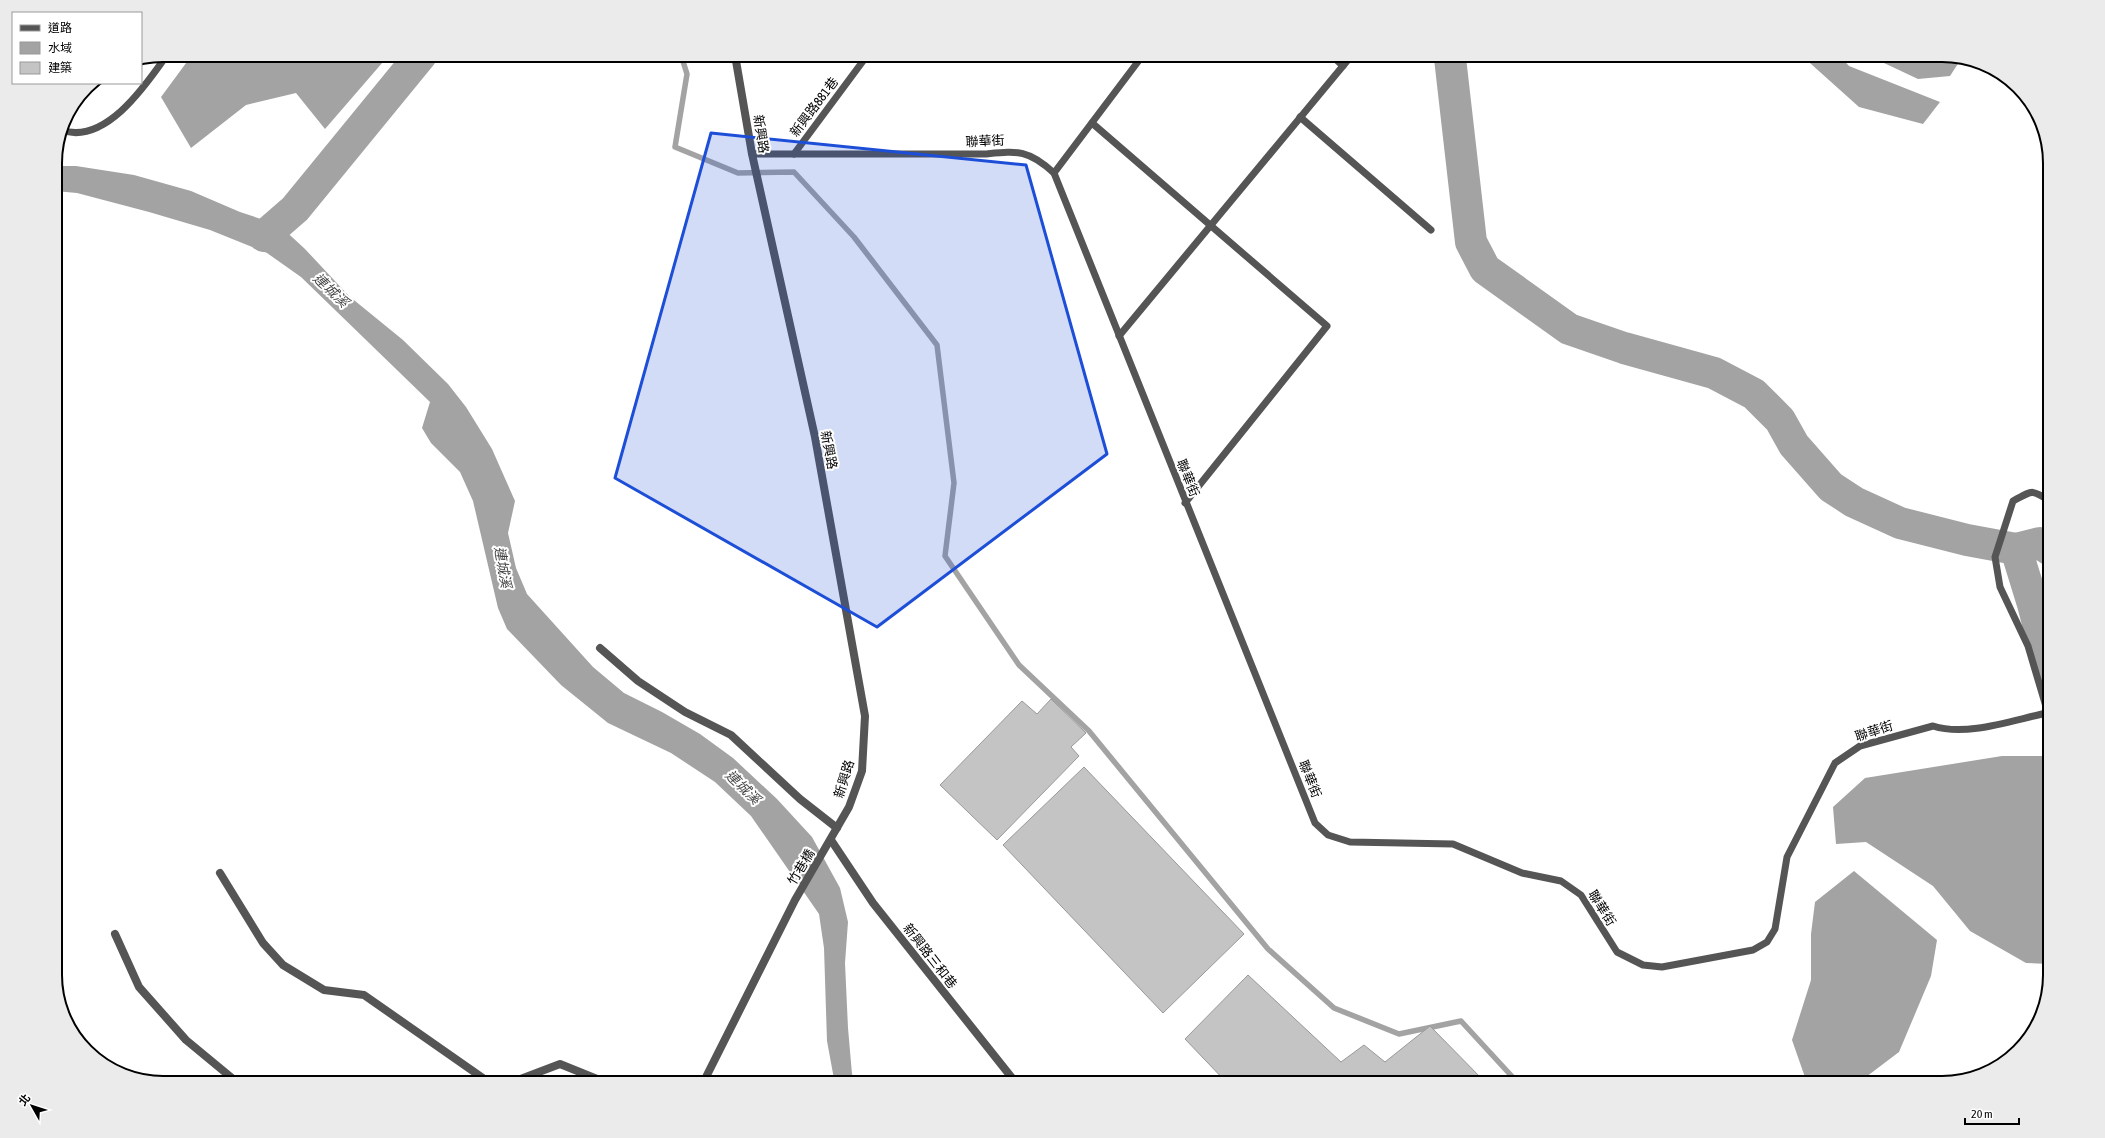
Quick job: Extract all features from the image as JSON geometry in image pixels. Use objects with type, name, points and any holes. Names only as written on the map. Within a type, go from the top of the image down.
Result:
[{"type":"street","name":"新興路","points":[[736,62],[753,157],[815,437],[865,716],[862,771],[848,807],[829,843]]},
{"type":"street","points":[[600,648],[638,681],[685,712],[731,735],[800,799],[837,828]]},
{"type":"street","name":"竹巷橋","points":[[707,1076],[795,900],[829,843]]},
{"type":"street","name":"新興路三和巷","points":[[829,843],[873,903],[1010,1076]]},
{"type":"street","points":[[220,873],[263,943],[282,965],[324,990],[364,995],[480,1076]]},
{"type":"street","points":[[115,934],[139,987],[186,1040],[230,1076]]},
{"type":"street","points":[[528,1076],[560,1064],[590,1076]]},
{"type":"lane","points":[[68,131],[83,133],[96,129],[120,112],[146,84],[162,62]]},
{"type":"lane","name":"新興路881巷","points":[[794,154],[861,62]]},
{"type":"lane","points":[[1054,173],[1138,62]]},
{"type":"lane","points":[[1339,62],[1343,66]]},
{"type":"lane","points":[[1118,336],[1346,62]]},
{"type":"lane","points":[[1300,117],[1431,230]]},
{"type":"lane","points":[[1092,123],[1327,326],[1185,503]]},
{"type":"lane","name":"聯華街","points":[[753,157],[794,154],[985,154],[1016,151],[1041,161],[1054,173],[1185,503],[1315,823],[1328,835],[1350,842],[1453,844],[1522,873],[1561,881],[1581,895],[1617,952],[1643,964],[1662,967],[1754,950],[1767,942],[1775,929],[1787,857],[1835,763],[1860,746],[1933,726],[1942,729],[1966,730],[2043,717]]},
{"type":"lane","points":[[2043,496],[2038,492],[2030,492],[2013,501],[1995,557],[2000,587],[2028,646],[2043,698]]},
{"type":"highlighted area","points":[[711,133],[1026,165],[1107,454],[877,627],[615,478]]},
{"type":"water","points":[[187,62],[383,62],[325,129],[296,93],[246,105],[191,148],[161,97]]},
{"type":"water","points":[[1809,62],[1845,62],[1849,66],[1940,102],[1923,124],[1859,107]]},
{"type":"water","points":[[1882,62],[1958,63],[1950,76],[1918,79]]},
{"type":"water","name":"連城溪","points":[[62,166],[76,166],[134,175],[191,191],[240,212],[279,225],[305,249],[349,296],[403,340],[448,384],[466,407],[492,449],[515,501],[508,533],[516,568],[527,594],[593,667],[624,693],[662,712],[700,734],[733,758],[777,799],[812,837],[840,888],[848,922],[845,963],[848,1028],[853,1076],[833,1076],[827,1041],[824,948],[819,914],[751,816],[715,782],[671,753],[608,723],[561,685],[507,629],[498,608],[473,501],[460,472],[431,443],[422,428],[430,402],[301,277],[267,253],[210,230],[77,193],[62,192]]},
{"type":"water","points":[[2002,756],[2042,756],[2043,964],[2026,963],[1970,931],[1933,886],[1866,842],[1836,844],[1833,807],[1865,778]]},
{"type":"water","points":[[1854,871],[1937,940],[1931,976],[1899,1052],[1867,1076],[1805,1076],[1792,1040],[1811,980],[1811,934],[1815,902]]},
{"type":"building","points":[[1051,699],[1086,733],[1071,747],[1079,756],[997,840],[940,785],[1022,701],[1037,714]]},
{"type":"building","points":[[1084,767],[1244,934],[1163,1013],[1003,845]]},
{"type":"building","points":[[1248,975],[1341,1062],[1364,1045],[1385,1062],[1430,1026],[1479,1076],[1220,1076],[1185,1039]]},
{"type":"waterway","points":[[264,236],[295,209],[415,62]]},
{"type":"waterway","points":[[683,62],[687,74],[675,147],[738,173],[794,172],[854,237],[937,345],[954,483],[945,556],[1019,665],[1089,731],[1268,949],[1334,1008],[1399,1034],[1461,1021],[1512,1076]]},
{"type":"waterway","points":[[1450,62],[1471,242],[1485,269],[1569,329],[1624,348],[1714,373],[1754,394],[1780,420],[1794,445],[1831,487],[1854,502],[1900,523],[1967,540],[2016,549],[2043,643]]},
{"type":"waterway","points":[[2016,549],[2040,543],[2043,545]]}]
